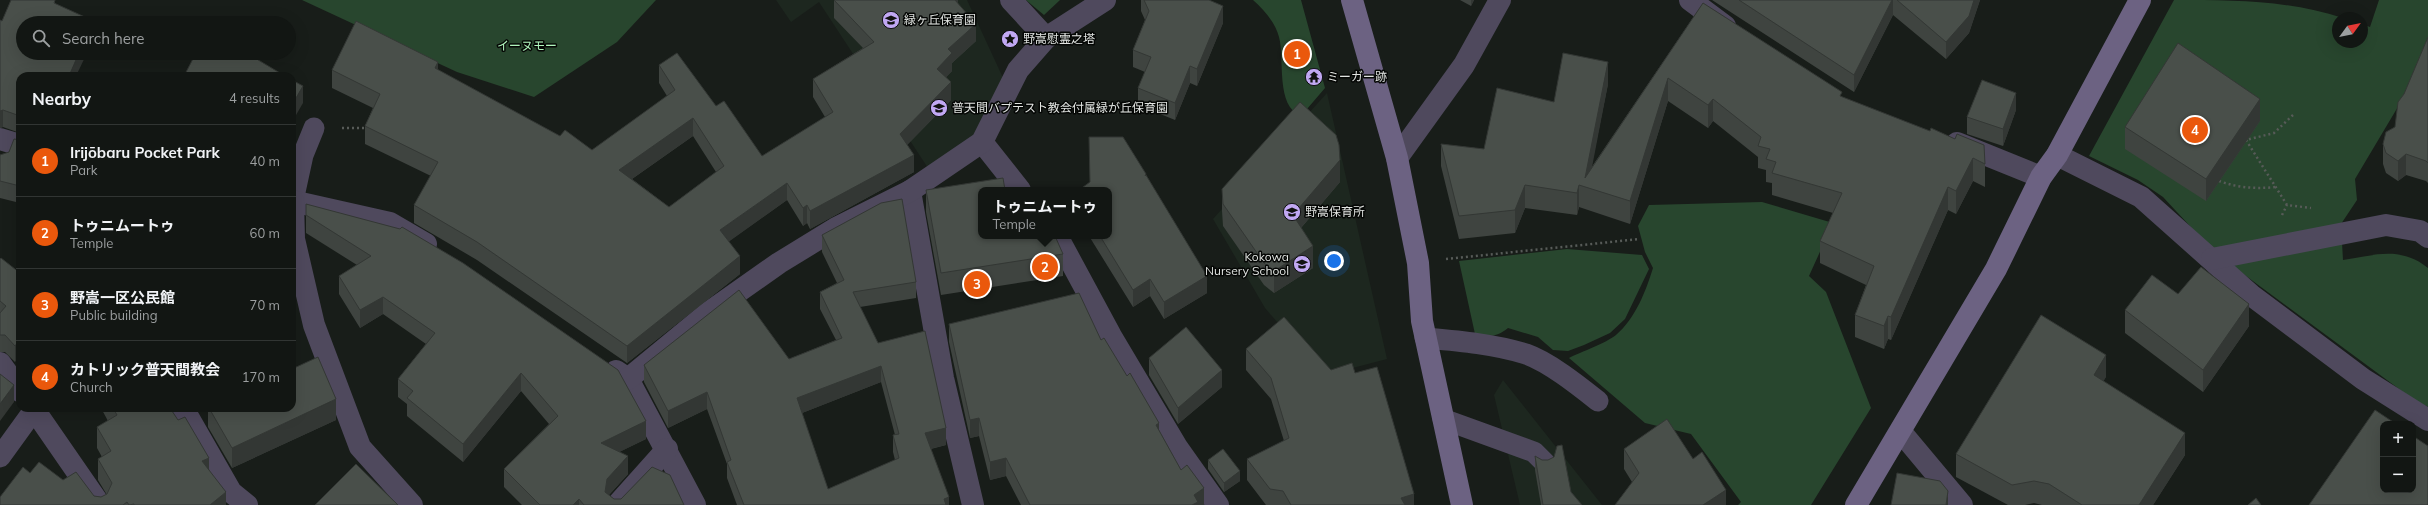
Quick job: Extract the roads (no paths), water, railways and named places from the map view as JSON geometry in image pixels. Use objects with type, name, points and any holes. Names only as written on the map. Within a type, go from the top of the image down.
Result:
[{"type":"street","points":[[1011,0],[1046,38]]},
{"type":"street","points":[[628,380],[708,313],[779,263],[836,228],[910,191],[982,142],[1018,70],[1046,38],[1105,0]]},
{"type":"street","points":[[1352,0],[1397,158],[1418,263],[1422,321],[1425,338],[1462,505]]},
{"type":"street","points":[[1397,158],[1464,65],[1500,0]]},
{"type":"street","points":[[1690,0],[1741,36]]},
{"type":"street","points":[[1856,505],[1901,432],[1996,269],[2041,177],[2057,155],[2140,0]]},
{"type":"street","points":[[1939,136],[2041,177]]},
{"type":"street","points":[[982,142],[1018,187]]},
{"type":"street","points":[[2057,155],[2141,197],[2263,305],[2363,379],[2428,420]]},
{"type":"street","points":[[910,191],[943,378],[973,505]]},
{"type":"street","points":[[296,202],[390,222],[443,254]]},
{"type":"street","points":[[2212,259],[2386,225],[2420,231],[2428,237]]},
{"type":"street","points":[[1059,239],[1112,336],[1177,447],[1218,505]]},
{"type":"street","points":[[296,248],[314,326],[360,447],[412,505]]},
{"type":"street","points":[[602,361],[628,380],[667,449],[695,505]]},
{"type":"street","points":[[0,363],[16,385]]},
{"type":"street","points":[[36,412],[100,505]]},
{"type":"street","points":[[185,412],[231,492],[247,505]]},
{"type":"street","points":[[1901,432],[1962,505]]},
{"type":"street","points":[[617,505],[667,449]]},
{"type":"lane","points":[[296,188],[303,156],[314,128]]},
{"type":"lane","points":[[1425,338],[1471,342],[1526,355],[1571,380],[1598,401]]},
{"type":"lane","points":[[0,457],[32,412]]},
{"type":"lane","points":[[1443,419],[1534,452],[1545,463]]},
{"type":"place","name":"緑ヶ丘保育園","points":[[891,20]]},
{"type":"place","name":"野嵩慰霊之塔","points":[[1010,39]]},
{"type":"place","name":"Irijōbaru Pocket Park","points":[[1297,54]]},
{"type":"place","name":"ミーガー跡","points":[[1314,77]]},
{"type":"place","name":"普天間バプテスト教会付属緑が丘保育園","points":[[939,108]]},
{"type":"place","name":"カトリック普天間教会","points":[[2195,130]]},
{"type":"place","name":"野嵩保育所","points":[[1292,212]]},
{"type":"place","name":"Kokowa Nursery School","points":[[1302,264]]},
{"type":"place","name":"トゥニムートゥ","points":[[1045,267]]},
{"type":"place","name":"野嵩一区公民館","points":[[977,284]]},
{"type":"park label","name":"イーヌモー","points":[[527,46]]}]
